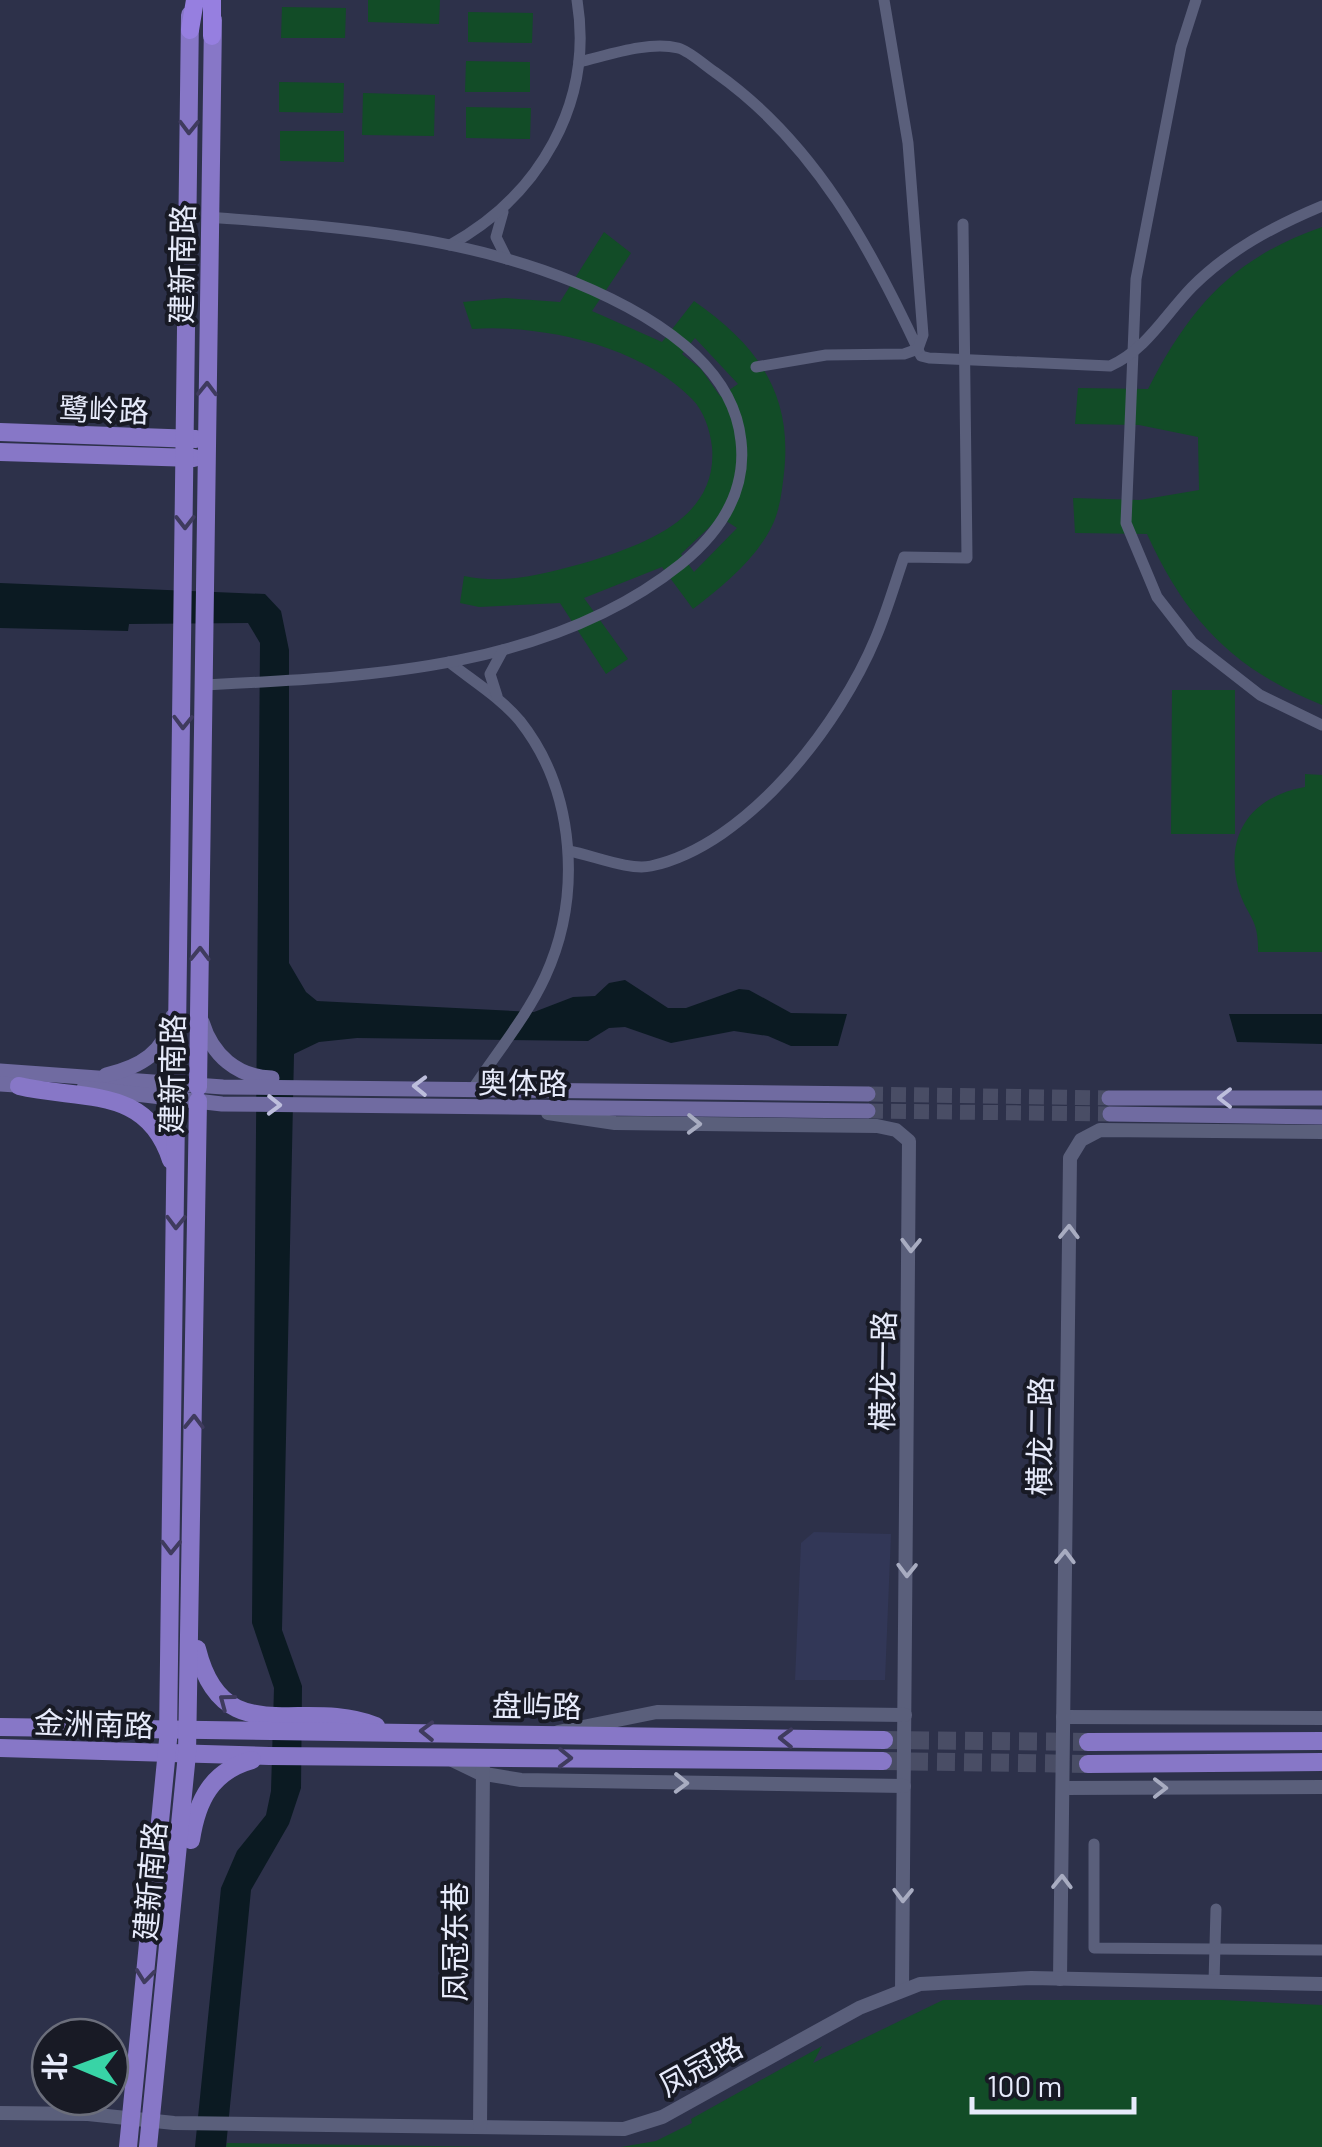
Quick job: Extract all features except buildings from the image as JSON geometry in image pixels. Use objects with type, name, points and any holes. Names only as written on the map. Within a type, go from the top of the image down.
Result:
[{"type":"highway","points":[[190,30],[192,0]]},
{"type":"highway","points":[[212,36],[214,0]]},
{"type":"main road","name":"建新南路","points":[[128,2147],[168,1728],[190,30]]},
{"type":"main road","name":"建新南路","points":[[148,2147],[174,1908],[188,1727],[212,36]]},
{"type":"main road","name":"鹭岭路","points":[[0,432],[186,448]]},
{"type":"main road","name":"鹭岭路","points":[[0,452],[207,448]]},
{"type":"main road","points":[[92,1078],[134,1068],[160,1047],[173,1020],[180,962]]},
{"type":"main road","points":[[199,1012],[213,1046],[236,1070],[258,1078],[356,1085]]},
{"type":"main road","points":[[0,1071],[92,1078],[178,1092]]},
{"type":"main road","points":[[10,1085],[178,1092]]},
{"type":"main road","points":[[10,1085],[133,1106],[161,1131],[176,1178]]},
{"type":"main road","name":"奥体路","points":[[178,1092],[198,1094],[527,1110],[868,1103],[356,1085],[198,1094]]},
{"type":"main road","points":[[1322,1098],[1110,1106],[1322,1117]]},
{"type":"main road","points":[[191,1622],[206,1679],[229,1707],[254,1714],[350,1716],[386,1730]]},
{"type":"main road","name":"金洲南路","points":[[0,1727],[188,1727]]},
{"type":"main road","name":"盘屿路","points":[[188,1727],[884,1740]]},
{"type":"main road","points":[[1088,1742],[1322,1741]]},
{"type":"main road","name":"金洲南路","points":[[0,1748],[187,1754]]},
{"type":"main road","name":"盘屿路","points":[[187,1754],[448,1758],[483,1766],[883,1762]]},
{"type":"main road","points":[[174,1908],[195,1818],[206,1791],[232,1767],[269,1756]]},
{"type":"main road","points":[[1088,1764],[1322,1764]]},
{"type":"street","points":[[449,246],[505,208],[530,183],[556,140],[579,62],[578,0]]},
{"type":"street","points":[[756,367],[826,355],[904,354],[918,348],[923,336],[908,143],[884,0]]},
{"type":"street","points":[[1196,0],[1181,47],[1136,279],[1136,354],[1124,498],[1129,536],[1167,613],[1205,655],[1260,695],[1322,724]]},
{"type":"street","points":[[579,62],[639,48],[679,48],[742,92],[793,138],[836,199],[918,348],[929,358],[1110,366],[1136,354],[1191,288],[1226,257],[1322,206]]},
{"type":"street","points":[[505,208],[496,237],[508,260]]},
{"type":"street","points":[[204,685],[314,679],[449,662],[506,648],[599,614],[642,592],[690,556],[726,516],[738,486],[742,453],[731,402],[713,375],[676,340],[574,282],[508,260],[349,228],[210,217]]},
{"type":"street","points":[[569,850],[648,867],[703,847],[760,802],[806,752],[876,639],[904,557],[966,558],[963,224]]},
{"type":"street","points":[[498,700],[490,674],[494,660],[506,648]]},
{"type":"street","points":[[449,662],[522,724],[547,769],[569,850],[564,920],[552,961],[532,1000],[474,1087]]},
{"type":"street","name":"横龙一路","points":[[527,1110],[614,1123],[877,1126],[896,1130],[909,1140],[902,1990]]},
{"type":"street","name":"横龙二路","points":[[1060,1979],[1072,1151],[1088,1136],[1108,1129],[1322,1132]]},
{"type":"street","points":[[558,1732],[657,1712],[905,1715]]},
{"type":"street","points":[[1063,1717],[1322,1718]]},
{"type":"street","points":[[483,1766],[521,1780],[904,1786]]},
{"type":"street","name":"凤冠东巷","points":[[480,2127],[483,1766]]},
{"type":"street","points":[[1062,1788],[1322,1787]]},
{"type":"street","points":[[1094,1844],[1094,1948],[1322,1950]]},
{"type":"street","points":[[1214,1982],[1216,1909]]},
{"type":"street","name":"凤冠路","points":[[0,2113],[88,2114],[151,2121],[640,2126],[859,2008],[902,1990],[942,1980],[1322,1984]]},
{"type":"shaded area","points":[[0,583],[265,594],[281,611],[289,650],[289,963],[306,992],[317,1001],[534,1012],[573,997],[595,996],[609,983],[625,980],[668,1008],[686,1008],[739,989],[749,990],[791,1013],[847,1014],[838,1046],[791,1046],[768,1036],[734,1031],[671,1043],[625,1027],[609,1028],[588,1041],[357,1038],[319,1042],[294,1054],[282,1630],[302,1686],[301,1788],[289,1824],[251,1890],[226,2147],[195,2147],[221,1888],[237,1851],[266,1815],[271,1791],[274,1688],[252,1623],[260,643],[248,623],[129,624],[128,631],[0,628]]},
{"type":"shaded area","points":[[1229,1014],[1322,1014],[1322,1044],[1237,1042]]},
{"type":"shaded area","points":[[814,1532],[891,1534],[885,1680],[795,1680],[801,1543]]},
{"type":"green space","points":[[368,0],[440,0],[439,24],[368,22]]},
{"type":"green space","points":[[282,7],[346,8],[345,38],[281,38]]},
{"type":"green space","points":[[468,12],[533,13],[532,43],[468,42]]},
{"type":"green space","points":[[466,61],[530,62],[530,92],[465,92]]},
{"type":"green space","points":[[279,82],[344,83],[343,113],[279,112]]},
{"type":"green space","points":[[363,93],[435,95],[434,136],[362,135]]},
{"type":"green space","points":[[466,107],[531,108],[530,139],[466,138]]},
{"type":"green space","points":[[280,131],[344,131],[344,162],[280,161]]},
{"type":"green space","points":[[1322,227],[1322,705],[1263,676],[1216,639],[1178,592],[1147,534],[1075,533],[1073,498],[1140,500],[1199,490],[1198,437],[1139,425],[1075,424],[1078,388],[1148,389],[1180,333],[1217,289],[1263,254]]},
{"type":"green space","points":[[604,232],[631,253],[592,311],[662,342],[694,301],[753,354],[776,395],[783,419],[784,473],[777,513],[757,550],[727,582],[693,609],[662,567],[584,598],[628,659],[606,674],[560,603],[479,607],[460,603],[464,576],[496,579],[544,573],[613,554],[656,535],[691,509],[704,492],[711,471],[712,447],[703,415],[671,381],[646,365],[589,342],[529,330],[472,329],[463,302],[505,298],[560,302]],"holes":[[[695,338],[738,384],[720,396],[701,369],[682,354]],[[720,517],[737,528],[694,572],[681,554]]]},
{"type":"green space","points":[[1172,690],[1235,690],[1235,834],[1171,834]]},
{"type":"green space","points":[[1305,774],[1322,775],[1322,952],[1258,952],[1254,924],[1238,887],[1235,850],[1239,834],[1257,808],[1305,787]]},
{"type":"green space","points":[[943,2000],[1222,2000],[1322,2005],[1322,2147],[621,2147],[656,2141],[822,2046],[813,2063]]},
{"type":"green space","points":[[227,2143],[503,2147],[226,2147]]},
{"type":"tunnel","points":[[868,1094],[1109,1098]]},
{"type":"tunnel","points":[[868,1111],[1110,1114]]},
{"type":"tunnel","points":[[884,1740],[1088,1742]]},
{"type":"tunnel","points":[[883,1761],[1088,1764]]}]
